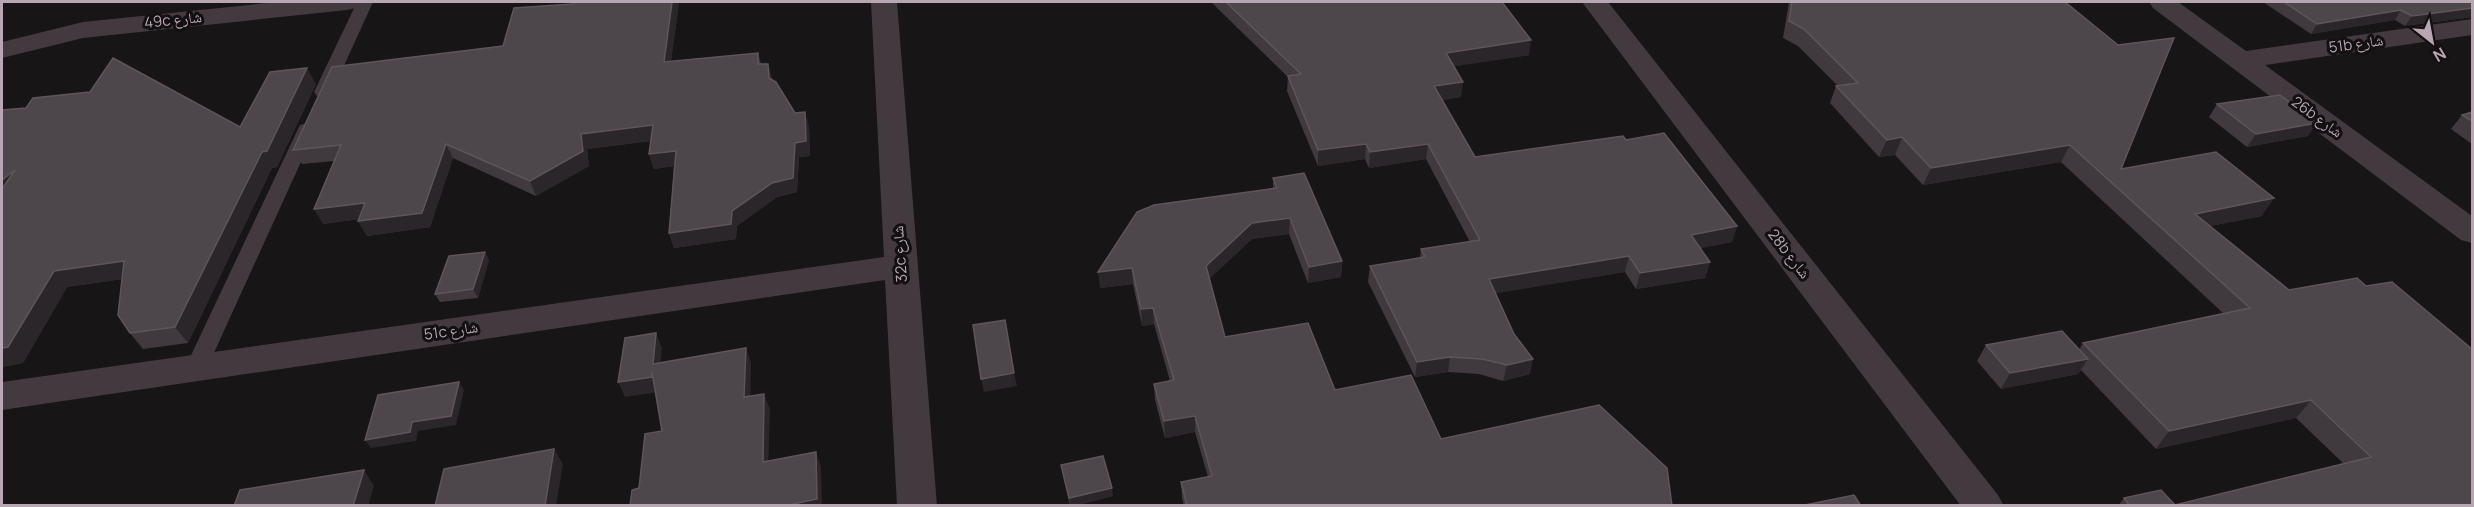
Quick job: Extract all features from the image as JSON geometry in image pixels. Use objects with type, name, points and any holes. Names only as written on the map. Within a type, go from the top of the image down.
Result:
[{"type":"street","name":"49c شارع","points":[[2,50],[83,30],[346,2]]},
{"type":"street","name":"32c شارع","points":[[884,2],[917,506]]},
{"type":"street","name":"28b شارع","points":[[1594,2],[1984,506]]},
{"type":"street","name":"26b شارع","points":[[2162,2],[2472,232]]},
{"type":"street","name":"51b شارع","points":[[2240,60],[2472,27]]},
{"type":"street","name":"51c شارع","points":[[2,396],[901,266]]},
{"type":"lane","points":[[196,368],[365,2]]},
{"type":"building","points":[[573,2],[672,2],[664,62],[758,53],[758,64],[768,64],[769,78],[776,82],[795,113],[805,112],[806,141],[795,143],[793,178],[772,183],[732,211],[731,224],[669,233],[676,151],[649,154],[653,125],[581,134],[583,151],[530,181],[446,144],[422,213],[358,221],[365,203],[314,209],[341,145],[293,150],[332,67],[503,46],[514,8],[572,4]]},
{"type":"building","points":[[1226,2],[1502,2],[1531,40],[1446,53],[1463,82],[1434,86],[1475,157],[1623,136],[1626,140],[1664,133],[1737,226],[1691,235],[1710,262],[1640,273],[1629,256],[1489,279],[1514,334],[1533,359],[1507,365],[1482,359],[1450,357],[1417,362],[1370,266],[1425,257],[1421,249],[1480,240],[1428,144],[1370,152],[1366,144],[1318,150],[1288,76],[1301,74]]},
{"type":"building","points":[[1792,2],[2065,2],[2118,45],[2174,38],[2121,169],[2216,152],[2274,198],[2195,214],[2289,290],[2357,278],[2366,286],[2392,282],[2472,349],[2472,506],[2130,506],[2124,498],[2161,490],[2175,505],[2371,457],[2311,400],[2169,431],[2083,343],[2250,308],[2070,145],[1931,168],[1902,137],[1887,140],[1836,86],[1858,83],[1804,29],[1789,21]]},
{"type":"building","points":[[2284,2],[2472,2],[2472,8],[2412,16],[2401,10],[2317,24]]},
{"type":"building","points":[[113,58],[240,127],[270,72],[307,68],[267,151],[262,152],[175,327],[130,333],[118,315],[124,261],[54,271],[8,347],[2,348],[2,189],[15,170],[2,180],[2,110],[26,108],[33,98],[90,92]]},
{"type":"building","points":[[2280,95],[2317,123],[2256,134],[2217,104]]},
{"type":"building","points":[[2472,112],[2472,121],[2462,115]]},
{"type":"building","points":[[1304,173],[1342,261],[1309,267],[1290,218],[1252,223],[1206,266],[1225,337],[1308,323],[1335,390],[1411,375],[1441,439],[1599,405],[1667,468],[1672,506],[1187,506],[1181,482],[1212,476],[1195,416],[1164,421],[1154,384],[1174,380],[1153,308],[1141,309],[1132,268],[1098,272],[1137,212],[1154,205],[1277,188],[1273,178]]},
{"type":"building","points":[[485,252],[473,289],[435,294],[449,256]]},
{"type":"building","points":[[1005,320],[1014,373],[981,379],[973,325]]},
{"type":"building","points":[[2062,331],[2088,359],[2010,373],[1986,345]]},
{"type":"building","points":[[656,333],[653,364],[746,348],[744,397],[764,394],[763,462],[816,452],[817,499],[784,506],[630,506],[632,490],[639,488],[645,434],[662,431],[652,372],[652,377],[618,382],[625,338]]},
{"type":"building","points":[[459,382],[451,416],[412,422],[410,432],[365,440],[378,395]]},
{"type":"building","points":[[554,449],[545,506],[435,506],[444,469]]},
{"type":"building","points":[[1103,456],[1112,488],[1069,498],[1061,465]]},
{"type":"building","points":[[364,470],[353,506],[234,506],[240,490]]},
{"type":"building","points":[[1854,495],[1861,506],[1800,506]]}]
